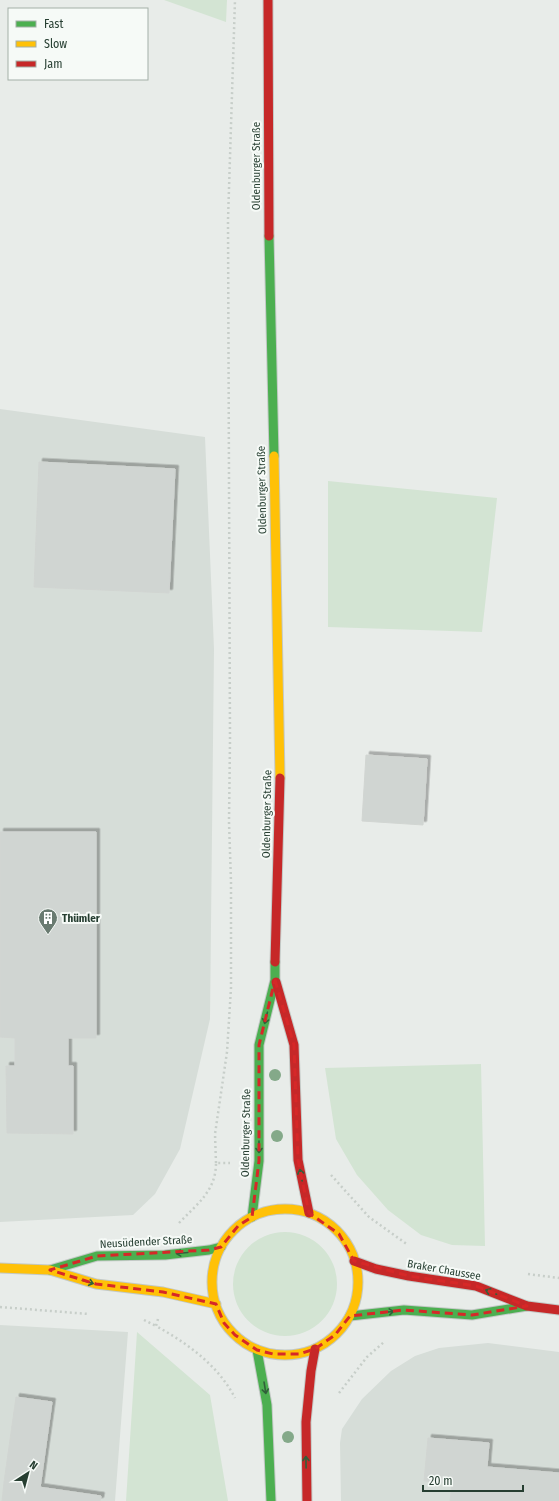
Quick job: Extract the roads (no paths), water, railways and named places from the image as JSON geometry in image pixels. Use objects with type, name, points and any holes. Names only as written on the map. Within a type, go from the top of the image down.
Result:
[{"type":"street","name":"Oldenburger Straße","points":[[252,1217],[259,1161],[259,1045],[275,980],[280,825],[280,750],[268,175],[268,0]]},
{"type":"street","name":"Oldenburger Straße","points":[[275,980],[294,1045],[298,1160],[309,1213]]},
{"type":"street","points":[[284,1209],[309,1213],[330,1225],[339,1234],[347,1244],[354,1261],[358,1278],[357,1290],[350,1316],[335,1335],[315,1349],[299,1354],[286,1355],[273,1354],[257,1350],[235,1335],[224,1323],[216,1304],[212,1290],[212,1276],[214,1263],[220,1247],[234,1230],[252,1217],[273,1210],[284,1209]]},
{"type":"street","name":"Neusüdender Straße","points":[[50,1270],[97,1256],[165,1255],[202,1251],[220,1247]]},
{"type":"street","name":"Braker Chaussee","points":[[354,1261],[409,1276],[476,1286],[527,1306],[559,1310]]},
{"type":"street","name":"Neusüdender Straße","points":[[0,1268],[50,1270],[96,1284],[163,1292],[216,1304]]},
{"type":"street","name":"Braker Chaussee","points":[[350,1316],[404,1310],[472,1315],[527,1306]]},
{"type":"street","points":[[307,1501],[307,1404],[315,1349]]},
{"type":"street","points":[[257,1350],[268,1411],[271,1501]]},
{"type":"place","name":"Thümler","points":[[48,935]]}]
